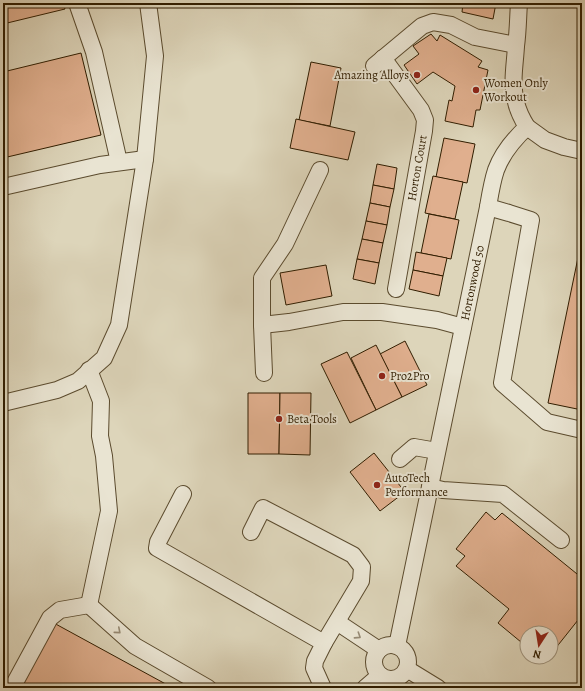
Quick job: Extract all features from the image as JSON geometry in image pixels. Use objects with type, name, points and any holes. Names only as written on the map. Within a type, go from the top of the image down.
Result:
[{"type":"street","points":[[77,3],[94,52],[119,162]]},
{"type":"street","points":[[3,403],[57,390],[78,381],[104,358],[119,324],[145,158],[155,56],[148,3]]},
{"type":"street","points":[[519,3],[513,74],[514,90],[519,112],[527,127],[545,140],[564,147],[582,150]]},
{"type":"street","name":"Horton Court","points":[[396,289],[425,120],[421,110],[379,62],[422,26],[433,22],[451,25],[475,37],[516,45]]},
{"type":"street","name":"Hortonwood 50","points":[[397,646],[496,171],[503,156],[521,132],[527,127]]},
{"type":"street","points":[[3,187],[100,165],[145,158]]},
{"type":"street","points":[[264,373],[262,278],[285,244],[320,170]]},
{"type":"street","points":[[488,207],[531,220],[502,383],[547,422],[582,430]]},
{"type":"street","points":[[262,325],[289,322],[343,312],[382,312],[437,320],[463,327]]},
{"type":"street","points":[[88,605],[109,511],[104,456],[100,436],[100,402],[90,370]]},
{"type":"street","points":[[400,459],[414,447],[437,450]]},
{"type":"street","points":[[430,487],[443,490],[503,494],[561,540]]},
{"type":"street","points":[[183,494],[158,542],[157,548],[324,643]]},
{"type":"street","points":[[251,532],[263,508],[353,555],[362,567],[361,581],[336,622],[315,661],[314,668],[323,688]]},
{"type":"street","points":[[12,688],[50,618],[60,610],[88,605]]},
{"type":"street","points":[[88,605],[135,646],[208,688]]},
{"type":"street","points":[[336,622],[379,650]]},
{"type":"street","points":[[388,645],[397,646],[402,649],[408,663],[407,669],[400,677],[390,679],[380,675],[376,670],[374,659],[379,650],[388,645]]},
{"type":"street","points":[[407,669],[438,688]]},
{"type":"street","points":[[365,688],[380,675]]},
{"type":"building","points":[[3,3],[63,3],[65,9],[3,24]]},
{"type":"building","points":[[463,3],[496,3],[493,19],[462,12]]},
{"type":"building","points":[[431,34],[437,41],[440,35],[482,61],[478,67],[488,70],[480,110],[476,110],[473,127],[445,121],[449,100],[452,101],[455,86],[433,72],[417,84],[404,65],[419,54],[413,46]]},
{"type":"building","points":[[81,53],[101,135],[3,158],[3,72]]},
{"type":"building","points":[[311,62],[341,68],[330,126],[299,120]]},
{"type":"building","points":[[296,119],[355,132],[348,160],[290,148]]},
{"type":"building","points":[[444,138],[475,144],[467,183],[436,177]]},
{"type":"building","points":[[377,164],[397,168],[394,189],[373,185]]},
{"type":"building","points":[[433,176],[463,182],[455,219],[425,213]]},
{"type":"building","points":[[373,185],[394,189],[390,207],[370,203]]},
{"type":"building","points":[[370,203],[390,207],[387,225],[366,221]]},
{"type":"building","points":[[429,214],[459,220],[451,259],[421,253]]},
{"type":"building","points":[[366,221],[387,225],[383,243],[362,239]]},
{"type":"building","points":[[362,239],[383,243],[379,263],[357,259]]},
{"type":"building","points":[[582,243],[582,410],[548,403]]},
{"type":"building","points":[[416,252],[447,258],[443,276],[413,270]]},
{"type":"building","points":[[357,259],[379,263],[375,284],[353,279]]},
{"type":"building","points":[[326,265],[332,296],[286,305],[280,273]]},
{"type":"building","points":[[413,270],[443,276],[439,296],[409,289]]},
{"type":"building","points":[[405,341],[427,385],[402,397],[380,354]]},
{"type":"building","points":[[376,345],[402,397],[376,410],[351,358]]},
{"type":"building","points":[[347,352],[376,410],[350,423],[321,364]]},
{"type":"building","points":[[248,393],[280,393],[279,454],[248,454]]},
{"type":"building","points":[[280,393],[311,393],[310,455],[279,454]]},
{"type":"building","points":[[374,453],[405,492],[380,511],[350,472]]},
{"type":"building","points":[[486,512],[495,520],[502,513],[582,578],[582,615],[559,644],[559,625],[519,625],[519,640],[498,623],[509,609],[456,566],[465,556],[456,549]]},
{"type":"building","points":[[52,622],[173,688],[16,688]]},
{"type":"place","name":"Amazing Alloys","points":[[417,75]]},
{"type":"place","name":"Women Only Workout","points":[[476,90]]},
{"type":"place","name":"Pro2Pro","points":[[382,376]]},
{"type":"place","name":"Beta Tools","points":[[279,419]]},
{"type":"place","name":"AutoTech Performance","points":[[377,485]]}]
